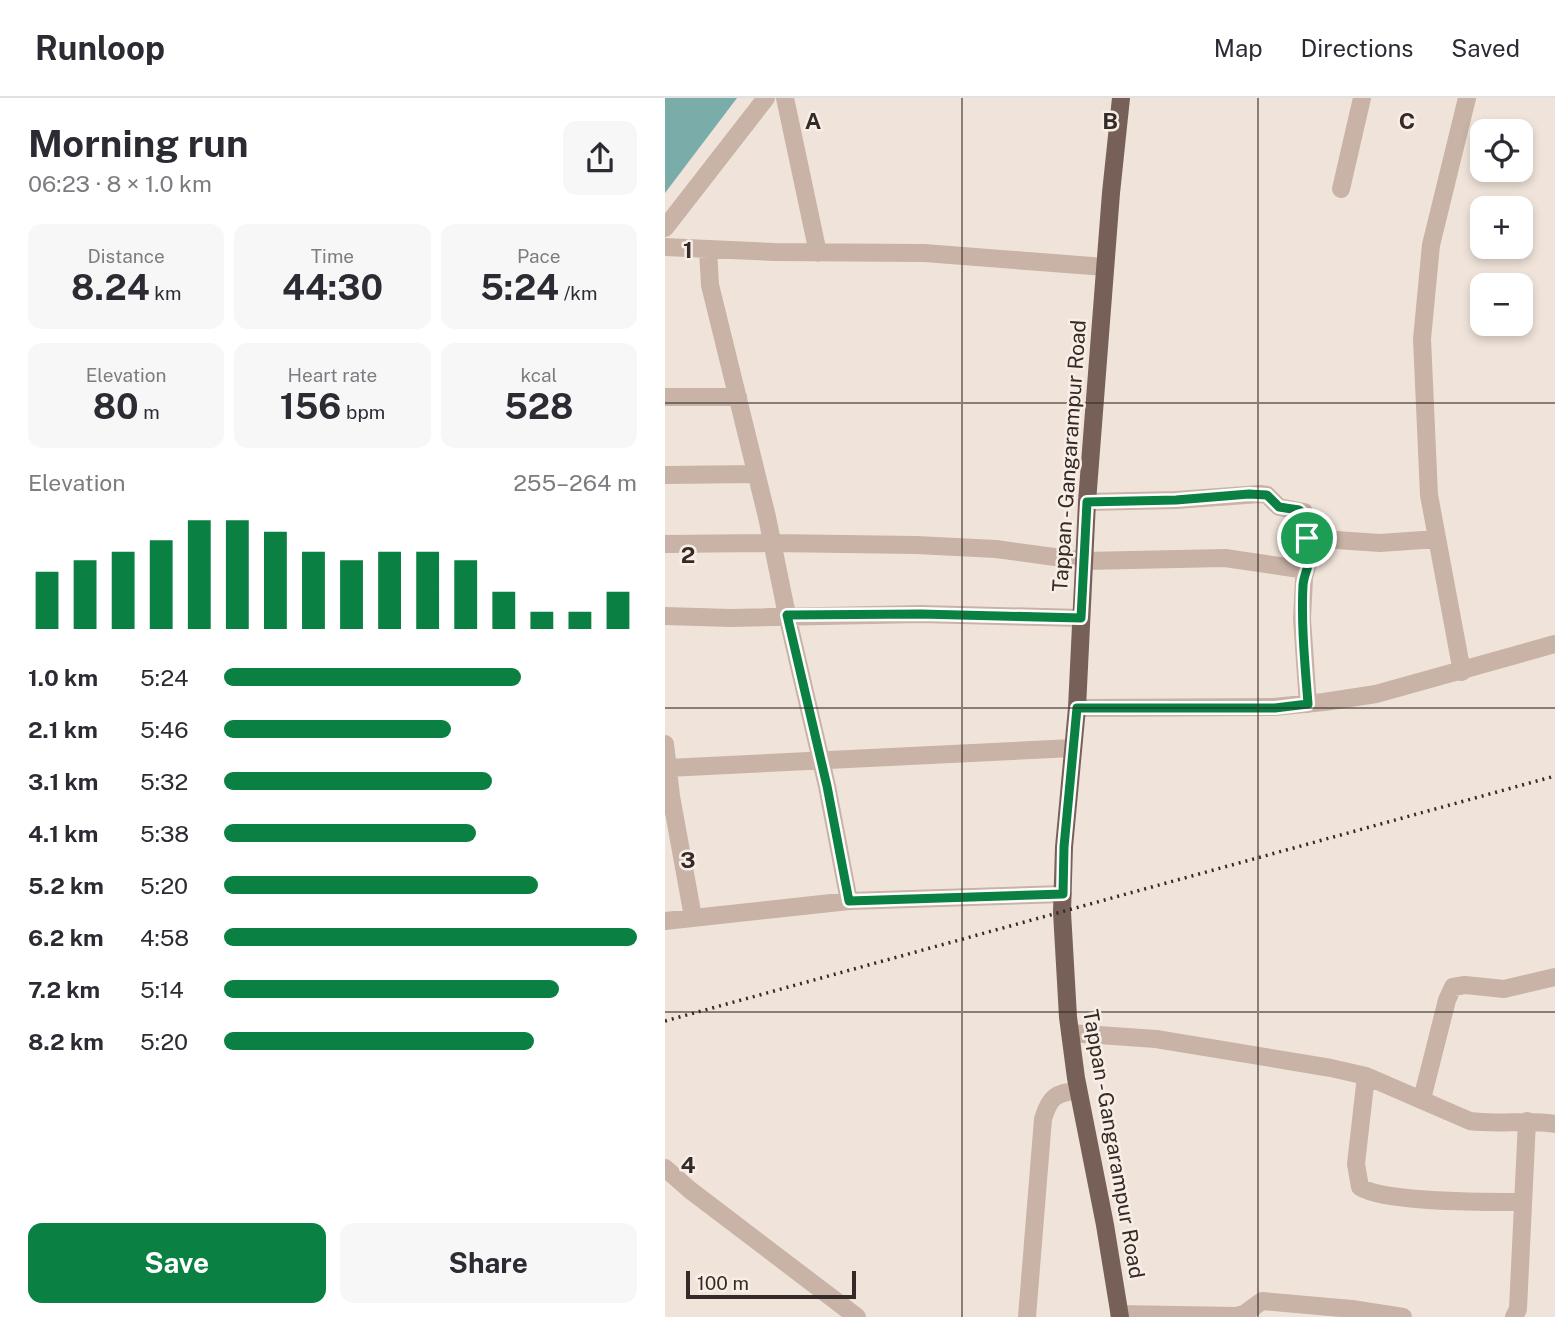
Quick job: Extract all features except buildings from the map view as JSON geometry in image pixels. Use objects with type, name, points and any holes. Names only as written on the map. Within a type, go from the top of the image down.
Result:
[{"type":"main road","name":"Tappan - Gangarampur Road","points":[[1120,1315],[1070,1033],[1064,961],[1063,894],[1064,847],[1077,708],[1087,502],[1121,98]]},
{"type":"street","points":[[665,228],[766,98]]},
{"type":"street","points":[[785,98],[818,253]]},
{"type":"street","points":[[1342,190],[1362,98]]},
{"type":"street","points":[[1462,671],[1429,495],[1423,323],[1431,245],[1467,98]]},
{"type":"street","points":[[665,247],[957,255],[1105,267]]},
{"type":"street","points":[[708,250],[710,285],[772,542],[849,901]]},
{"type":"street","points":[[665,397],[738,397]]},
{"type":"street","points":[[665,475],[756,474]]},
{"type":"street","points":[[1087,502],[1267,495],[1279,507],[1304,513],[1310,555],[1304,578],[1302,619],[1308,704]]},
{"type":"street","points":[[1307,538],[1393,543],[1437,539]]},
{"type":"street","points":[[665,544],[772,542],[983,549],[1047,554],[1084,561],[1225,558],[1307,570]]},
{"type":"street","points":[[665,616],[731,618],[921,614],[1081,618]]},
{"type":"street","points":[[1077,708],[1275,708],[1308,704],[1376,694],[1555,644]]},
{"type":"street","points":[[665,744],[678,841],[693,917]]},
{"type":"street","points":[[668,768],[1073,748]]},
{"type":"street","points":[[665,921],[849,901],[1063,894]]},
{"type":"street","points":[[1422,1100],[1447,1000],[1453,987],[1457,985],[1504,989],[1555,977]]},
{"type":"street","points":[[1070,1033],[1156,1039],[1295,1061],[1366,1076],[1470,1121],[1555,1124]]},
{"type":"street","points":[[1366,1076],[1356,1164],[1360,1187],[1369,1193],[1384,1195],[1521,1202]]},
{"type":"street","points":[[1027,1317],[1043,1119],[1054,1097],[1060,1093],[1078,1090]]},
{"type":"street","points":[[1514,1317],[1518,1308],[1527,1121]]},
{"type":"street","points":[[665,1168],[857,1317]]},
{"type":"street","points":[[1120,1315],[1237,1315],[1244,1314],[1262,1301],[1352,1309],[1403,1317]]},
{"type":"water","points":[[665,98],[737,98],[665,193]]},
{"type":"railway","points":[[665,1021],[1555,776]]},
{"type":"route","points":[[1267,495],[1279,507],[1304,513],[1307,538],[1310,555],[1304,578],[1302,619],[1308,704],[1275,708],[1077,708],[1064,847],[1063,894],[849,901],[827,786],[787,615],[921,614],[1081,618],[1087,502],[1267,495]]}]
